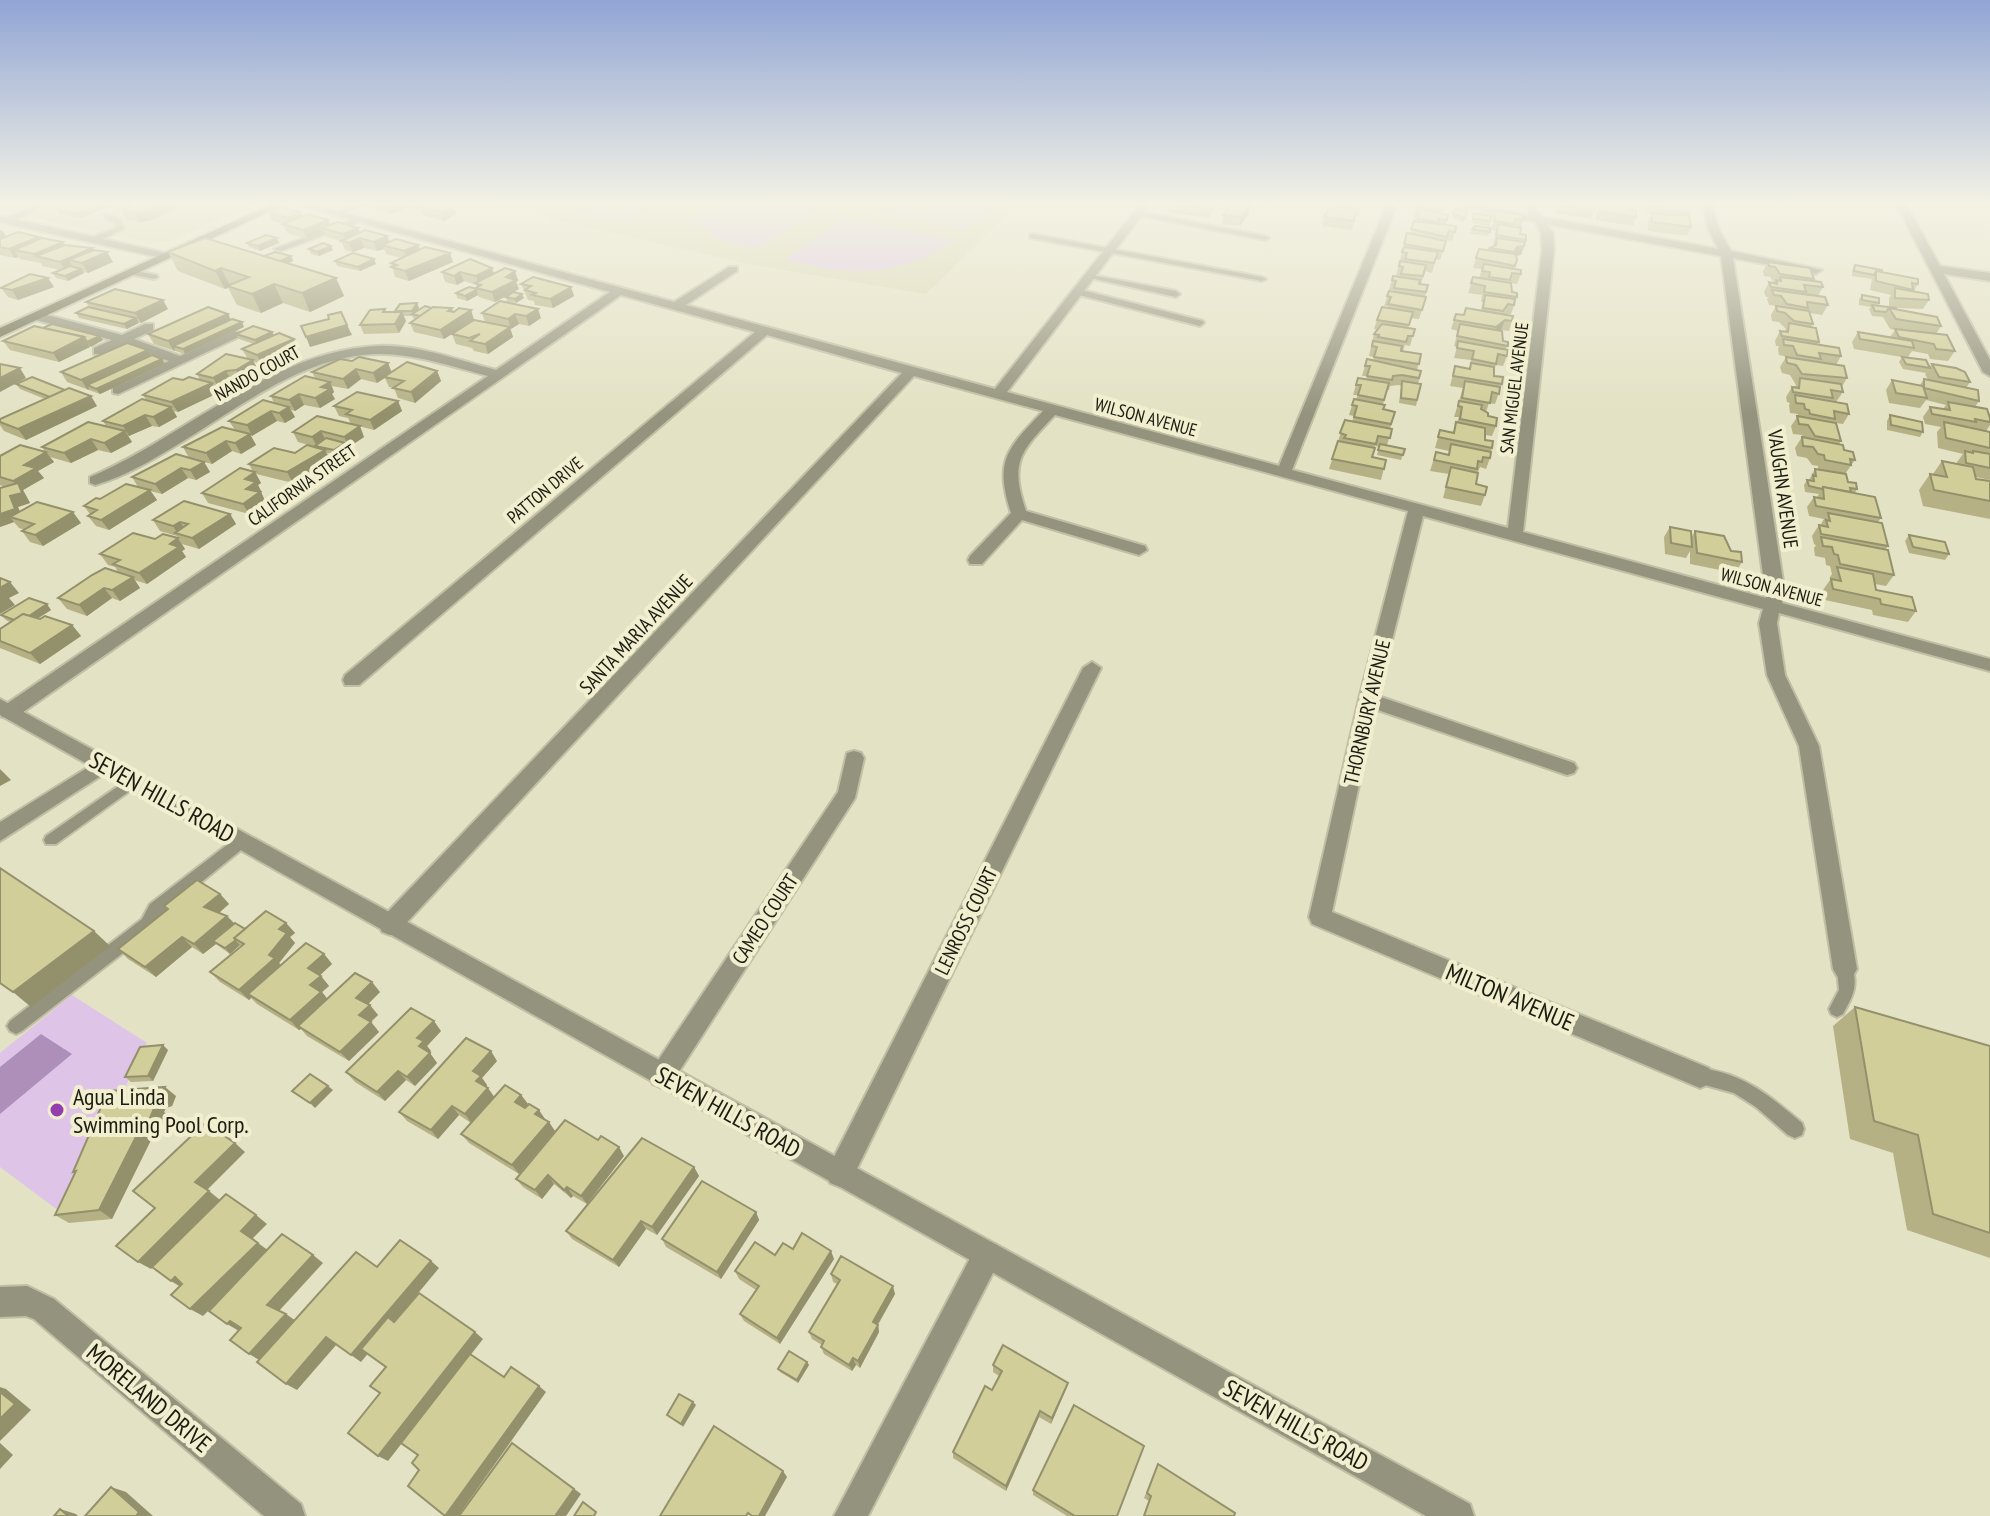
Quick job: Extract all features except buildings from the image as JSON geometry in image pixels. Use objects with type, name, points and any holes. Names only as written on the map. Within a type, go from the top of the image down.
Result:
[{"type":"main road","points":[[0,333],[129,273]]},
{"type":"street","name":"WILSON AVENUE","points":[[549,273],[1990,665]]},
{"type":"street","points":[[675,307],[727,273]]},
{"type":"street","points":[[998,394],[1092,273]]},
{"type":"street","points":[[1284,471],[1364,273]]},
{"type":"street","name":"SAN MIGUEL AVENUE","points":[[1515,535],[1545,273]]},
{"type":"street","name":"VAUGHN AVENUE","points":[[1729,273],[1776,594],[1768,623],[1776,675],[1809,746],[1845,969]]},
{"type":"street","points":[[1937,273],[1990,372]]},
{"type":"street","points":[[1961,273],[1990,277]]},
{"type":"street","name":"CALIFORNIA STREET","points":[[5,709],[618,292]]},
{"type":"street","points":[[36,316],[122,340],[180,361]]},
{"type":"street","points":[[99,351],[149,327]]},
{"type":"street","name":"PATTON DRIVE","points":[[352,680],[764,331]]},
{"type":"street","points":[[118,390],[239,334]]},
{"type":"street","name":"NANDO COURT","points":[[95,480],[131,466],[292,372],[334,357],[363,351],[393,351],[498,374]]},
{"type":"street","name":"SANTA MARIA AVENUE","points":[[390,925],[665,637],[911,371]]},
{"type":"street","points":[[1019,514],[1007,472],[1011,457],[1018,444],[1051,411]]},
{"type":"street","name":"THORNBURY AVENUE","points":[[1320,917],[1368,699],[1417,508]]},
{"type":"street","points":[[1019,514],[1139,550]]},
{"type":"street","points":[[976,560],[1019,514]]},
{"type":"street","name":"LENROSS COURT","points":[[840,1174],[1092,668]]},
{"type":"street","points":[[1368,699],[1567,768]]},
{"type":"street","name":"SEVEN HILLS ROAD","points":[[5,709],[1458,1516]]},
{"type":"street","name":"CAMEO COURT","points":[[662,1076],[848,793],[854,758]]},
{"type":"street","points":[[0,833],[103,765]]},
{"type":"street","name":"MILTON AVENUE","points":[[1320,917],[1700,1076]]},
{"type":"street","points":[[850,1516],[987,1255]]},
{"type":"street","name":"MORELAND DRIVE","points":[[0,1302],[27,1301],[44,1309],[284,1514]]},
{"type":"lane","points":[[134,273],[154,277]]},
{"type":"lane","points":[[1227,273],[1262,279]]},
{"type":"lane","points":[[1090,276],[1176,294]]},
{"type":"lane","points":[[1078,292],[1200,323]]},
{"type":"lane","points":[[51,840],[133,781]]},
{"type":"lane","points":[[16,1026],[148,924],[156,909],[241,842]]},
{"type":"lane","points":[[1837,1009],[1847,991],[1845,969]]},
{"type":"lane","points":[[1700,1076],[1723,1077],[1743,1086],[1795,1129]]},
{"type":"shaded area","points":[[799,273],[948,273],[926,294]]},
{"type":"shaded area","name":"Agua Linda Swimming Pool Corp.","points":[[72,995],[147,1043],[63,1214],[0,1167],[0,1053]]},
{"type":"shaded area","points":[[41,1034],[72,1054],[0,1114],[0,1067]]},
{"type":"place","name":"Agua Linda Swimming Pool Corp.","points":[[57,1110]]}]
